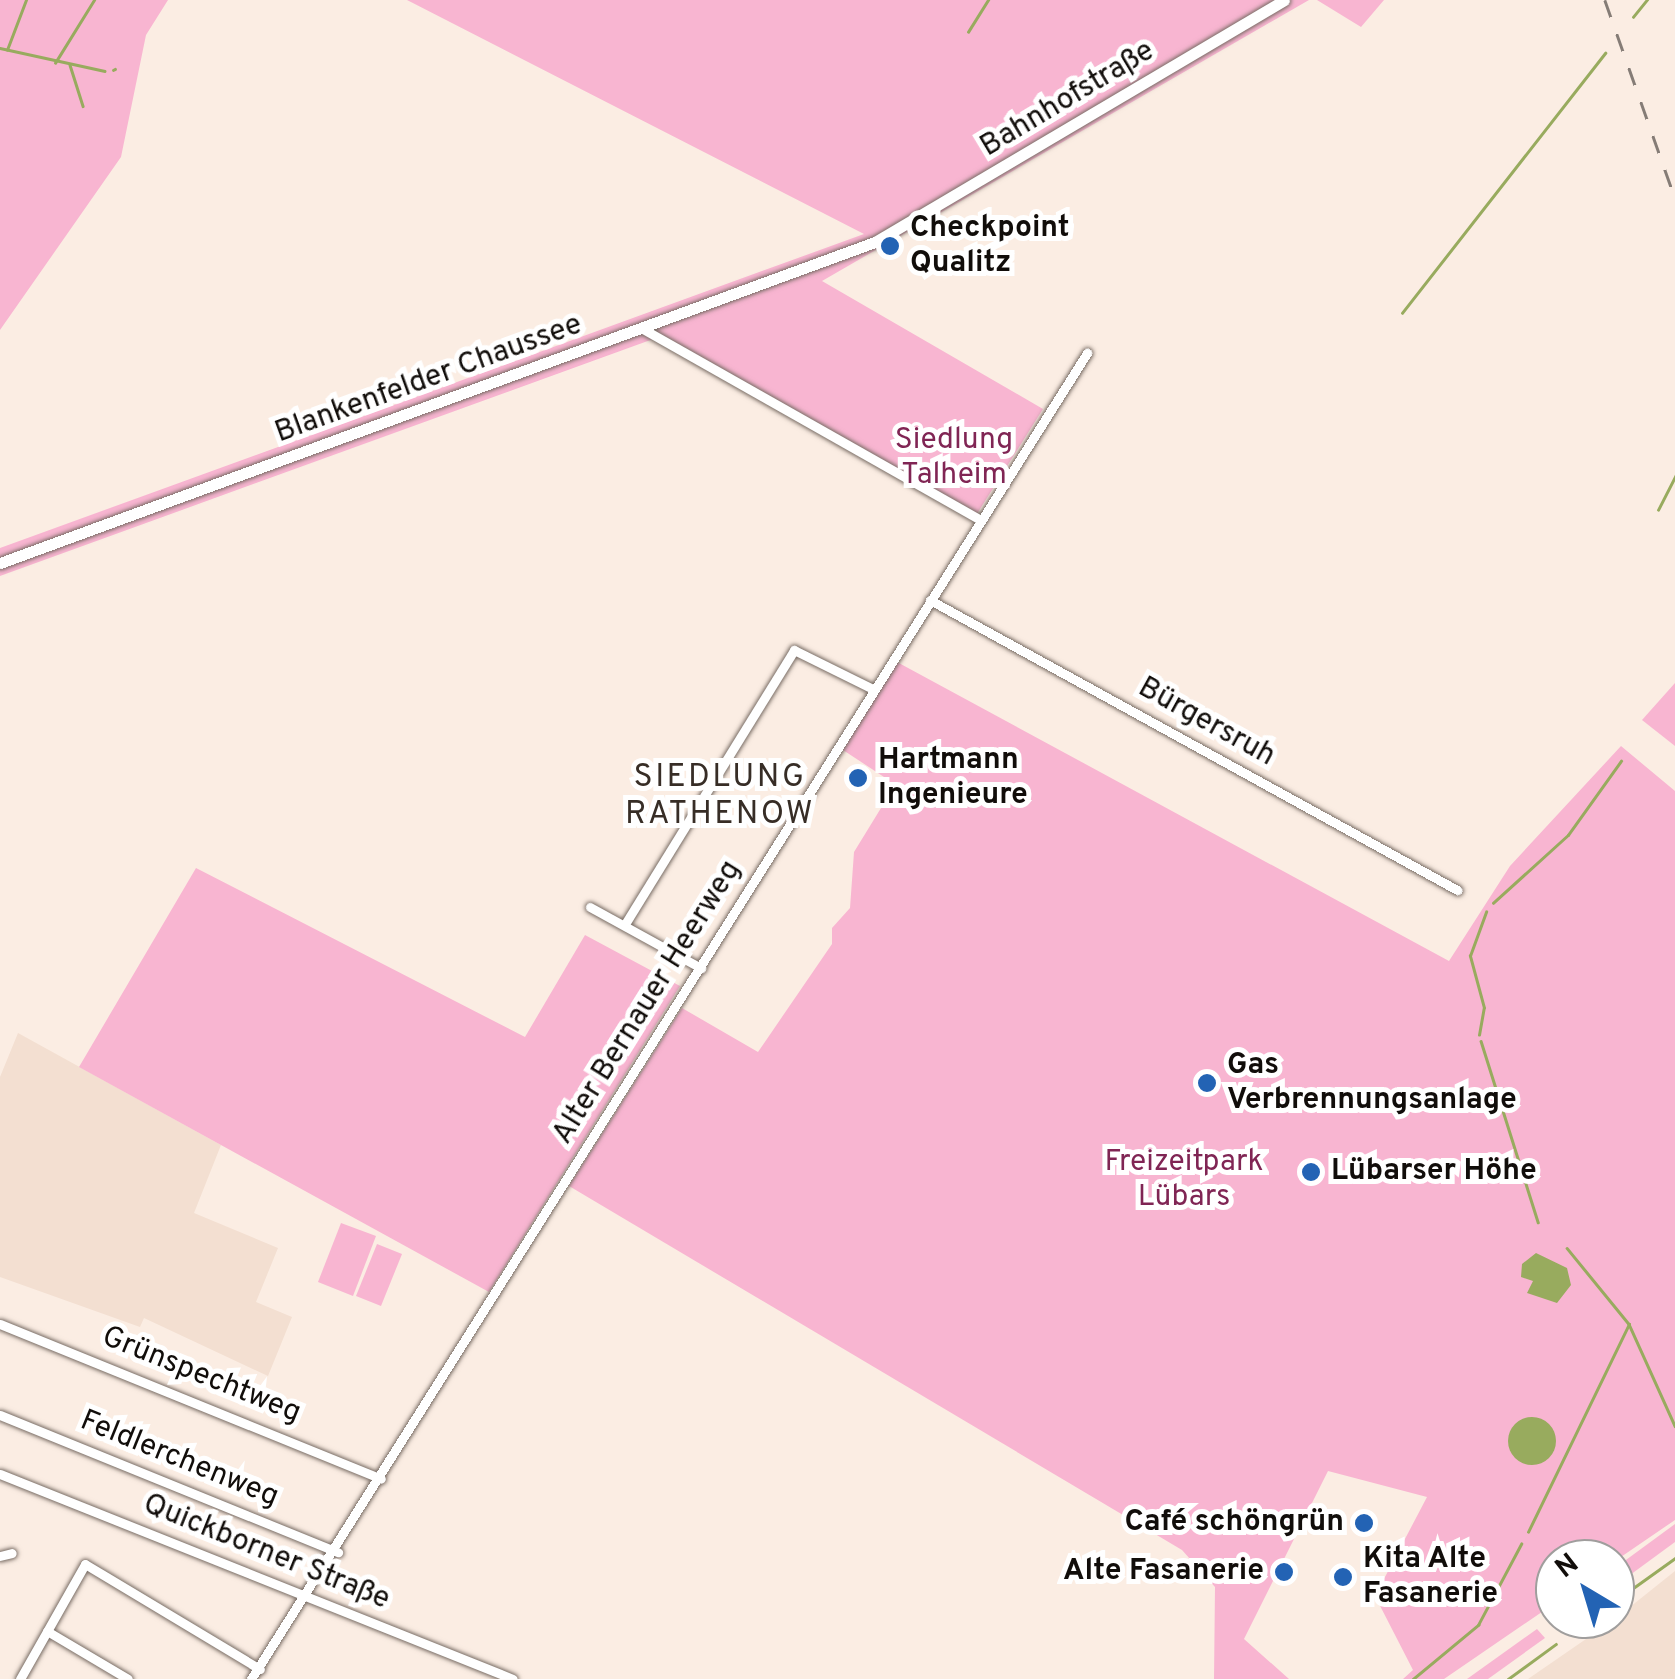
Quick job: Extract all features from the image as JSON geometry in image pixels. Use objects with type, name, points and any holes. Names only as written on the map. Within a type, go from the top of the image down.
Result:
[{"type":"street","name":"Bahnhofstraße","points":[[875,242],[1284,0]]},
{"type":"street","name":"Blankenfelder Chaussee","points":[[0,564],[875,242]]},
{"type":"street","points":[[643,329],[980,520]]},
{"type":"street","name":"Alter Bernauer Heerweg","points":[[251,1679],[338,1552],[873,689],[1087,353]]},
{"type":"street","name":"Bürgersruh","points":[[930,600],[1458,890]]},
{"type":"street","points":[[625,924],[794,650],[873,689]]},
{"type":"street","points":[[590,906],[700,968]]},
{"type":"street","name":"Grünspechtweg","points":[[0,1324],[380,1479]]},
{"type":"street","name":"Feldlerchenweg","points":[[0,1415],[338,1552]]},
{"type":"street","name":"Quickborner Straße","points":[[0,1474],[513,1679]]},
{"type":"street","points":[[0,1556],[12,1553]]},
{"type":"street","points":[[20,1679],[85,1564],[260,1669]]},
{"type":"street","points":[[47,1631],[128,1679]]},
{"type":"shaded area","points":[[18,1033],[221,1145],[194,1213],[278,1248],[256,1302],[292,1317],[268,1376],[144,1318],[140,1327],[0,1277],[0,1077]]},
{"type":"shaded area","points":[[1536,1253],[1567,1268],[1571,1285],[1557,1303],[1527,1293],[1533,1281],[1521,1277],[1522,1264]]},
{"type":"shaded area","points":[[1532,1417],[1549,1424],[1556,1441],[1549,1458],[1532,1465],[1515,1458],[1508,1441],[1515,1424]]},
{"type":"shaded area","points":[[1675,1571],[1675,1679],[1528,1679],[1586,1639],[1635,1639],[1635,1603]]},
{"type":"green space","points":[[0,0],[168,0],[146,35],[121,157],[0,330]]},
{"type":"green space","name":"Siedlung Talheim","points":[[407,0],[1309,0],[822,281],[1043,409],[975,517],[656,338],[0,576],[0,548],[864,234]]},
{"type":"green space","points":[[1317,0],[1384,0],[1361,27]]},
{"type":"green space","name":"Freizeitpark Lübars","points":[[897,662],[1449,961],[1510,866],[1621,746],[1675,791],[1675,1520],[1635,1547],[1635,1539],[1535,1539],[1535,1617],[1444,1679],[1403,1679],[1413,1670],[1375,1596],[1427,1497],[1328,1471],[1244,1639],[1289,1679],[1214,1679],[1215,1587],[1182,1550],[569,1186],[682,1008],[758,1052],[832,944],[832,928],[850,908],[854,852],[889,795],[878,788],[884,777],[843,750]]},
{"type":"green space","points":[[1675,683],[1675,746],[1642,720]]},
{"type":"green space","points":[[196,868],[525,1037],[585,935],[680,986],[489,1292],[79,1067]]},
{"type":"green space","points":[[341,1223],[376,1236],[353,1296],[318,1282]]},
{"type":"green space","points":[[377,1244],[402,1254],[381,1306],[356,1296]]},
{"type":"green space","points":[[1675,1524],[1675,1542],[1635,1571],[1635,1553]]},
{"type":"green space","points":[[1535,1630],[1535,1639],[1544,1639],[1488,1679],[1467,1679]]},
{"type":"waterway","points":[[7,50],[26,0]]},
{"type":"waterway","points":[[55,63],[94,0]]},
{"type":"waterway","points":[[968,32],[988,0]]},
{"type":"waterway","points":[[1633,17],[1647,0]]},
{"type":"waterway","points":[[0,48],[105,71]]},
{"type":"waterway","points":[[1402,313],[1605,53]]},
{"type":"waterway","points":[[70,65],[83,106]]},
{"type":"waterway","points":[[1658,510],[1675,476]]},
{"type":"waterway","points":[[1493,903],[1568,835],[1621,761]]},
{"type":"waterway","points":[[1479,1035],[1484,1008],[1470,956],[1486,912]]},
{"type":"waterway","points":[[1481,1041],[1538,1222]]},
{"type":"waterway","points":[[1567,1248],[1629,1324],[1675,1426]]},
{"type":"waterway","points":[[1528,1532],[1629,1324]]},
{"type":"waterway","points":[[1413,1679],[1478,1625],[1521,1544]]},
{"type":"waterway","points":[[1635,1587],[1675,1558]]},
{"type":"waterway","points":[[1508,1679],[1556,1644]]},
{"type":"railway","points":[[1605,0],[1675,198]]},
{"type":"place","name":"Checkpoint Qualitz","points":[[890,246]]},
{"type":"place","name":"Hartmann Ingenieure","points":[[858,778]]},
{"type":"place","name":"Gas Verbrennungsanlage","points":[[1207,1083]]},
{"type":"place","name":"Lübarser Höhe","points":[[1311,1172]]},
{"type":"place","name":"Café schöngrün","points":[[1364,1523]]},
{"type":"place","name":"Alte Fasanerie","points":[[1284,1572]]},
{"type":"place","name":"Kita Alte Fasanerie","points":[[1343,1577]]},
{"type":"district","name":"SIEDLUNG RATHENOW","points":[[720,798]]}]
